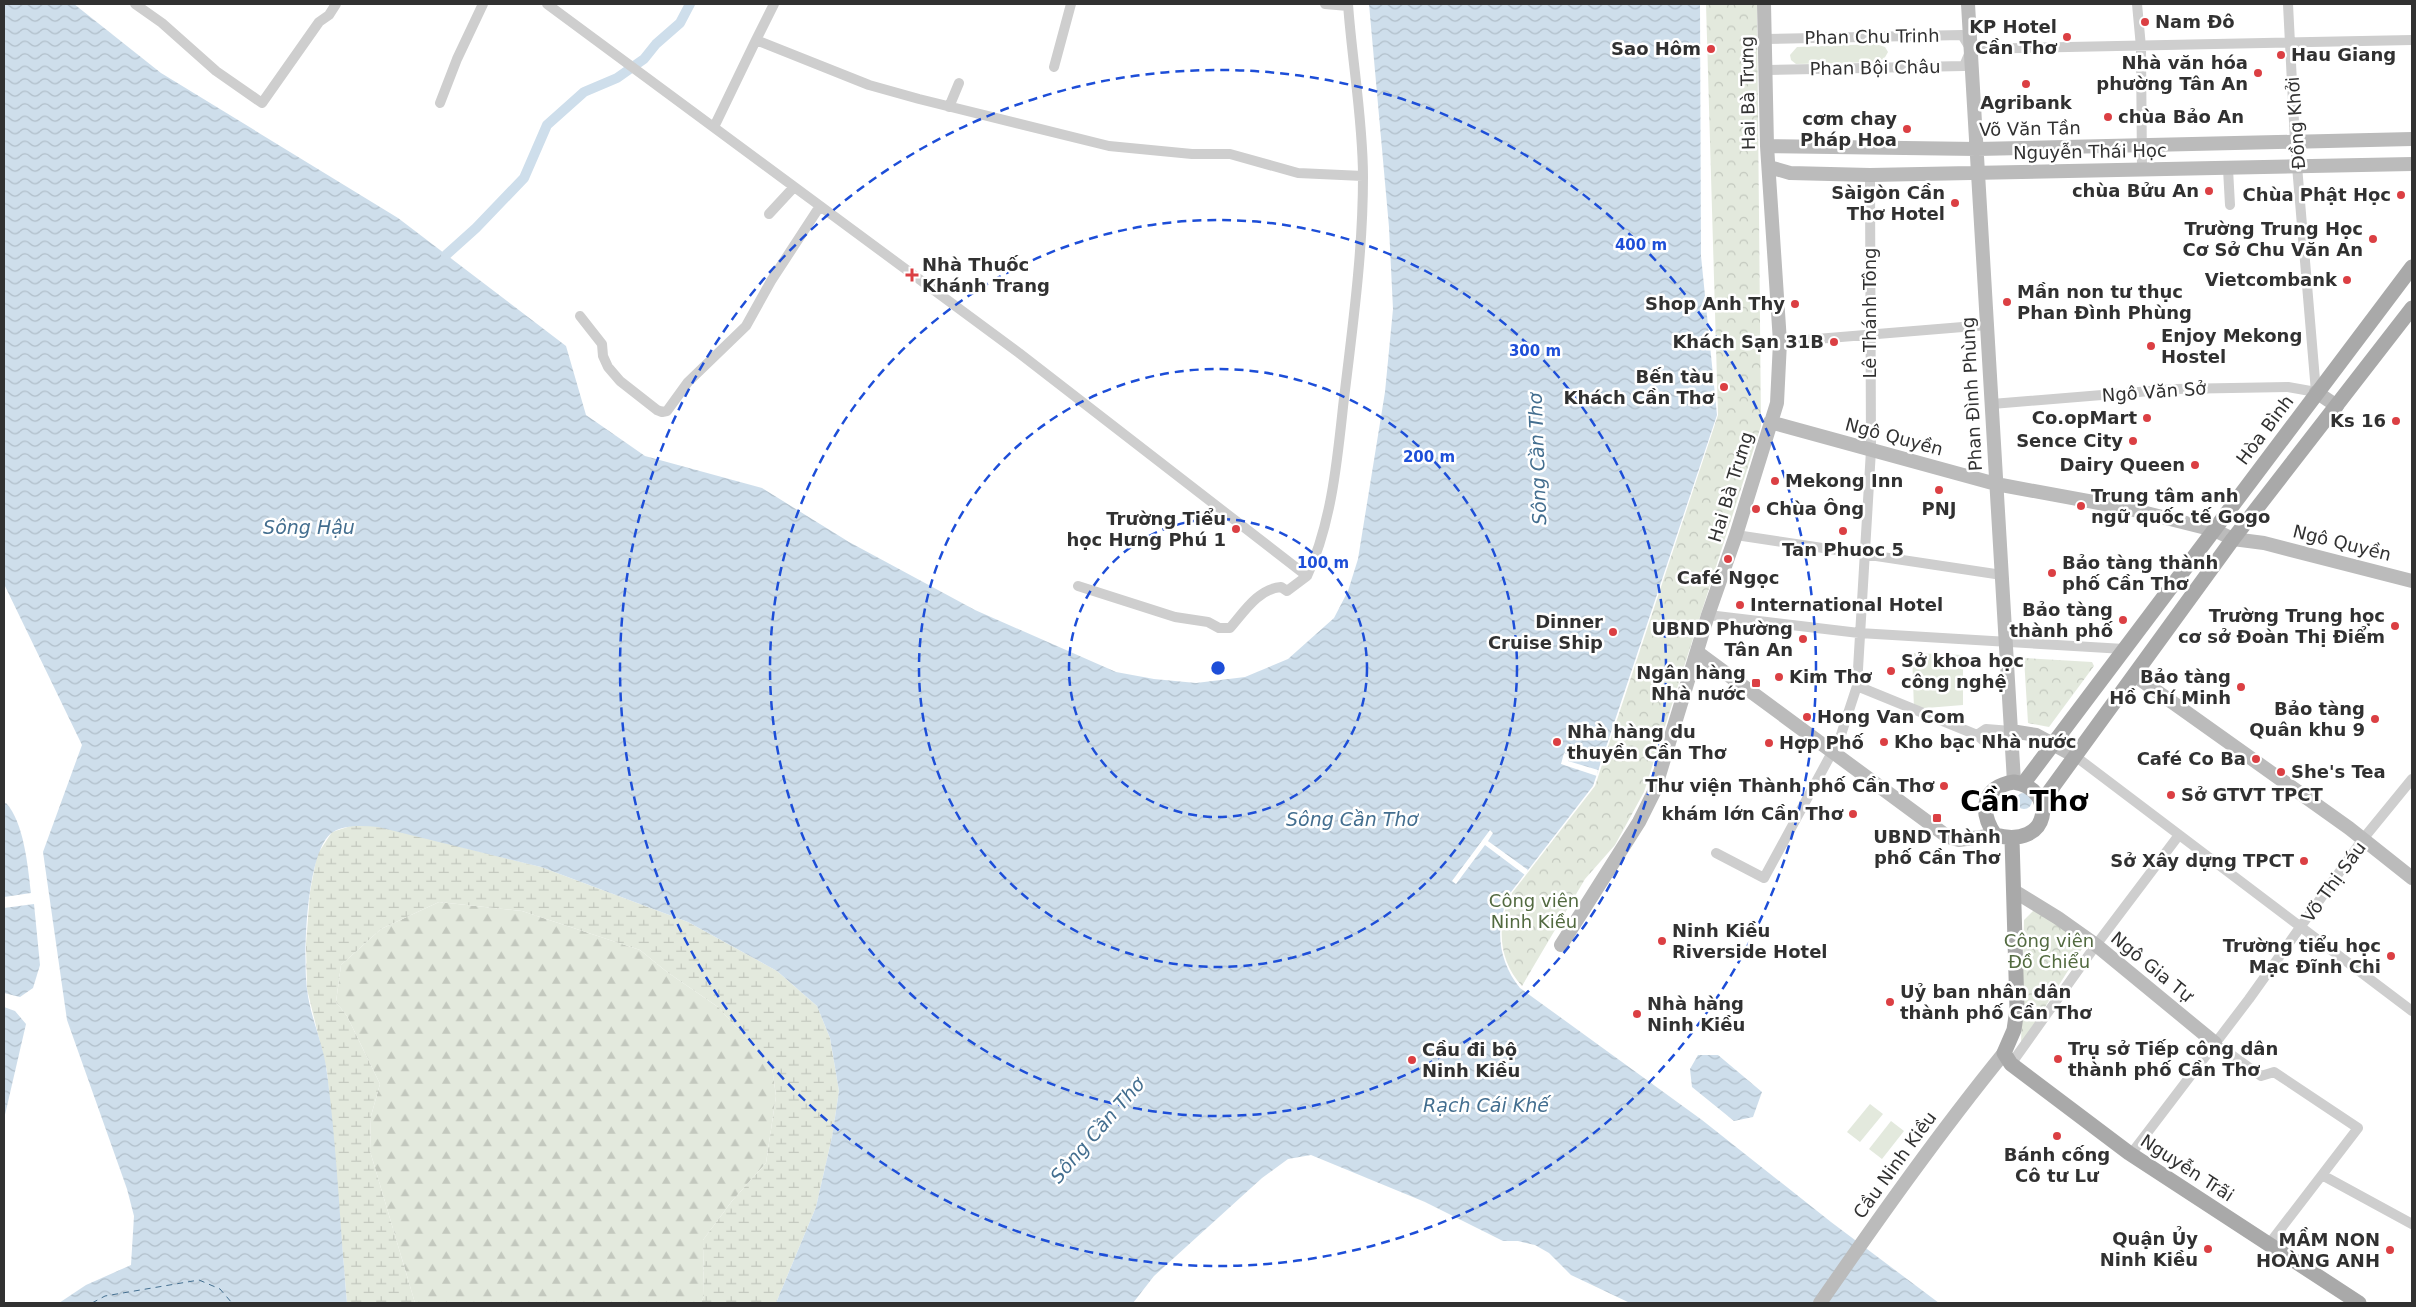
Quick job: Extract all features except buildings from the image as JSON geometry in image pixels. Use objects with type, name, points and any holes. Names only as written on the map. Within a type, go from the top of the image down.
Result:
[{"type":"main road","name":"Hòa Bình","points":[[2018,783],[2054,743],[2316,392],[2412,267]]},
{"type":"main road","points":[[2041,803],[2031,788],[2018,783],[2004,784],[1995,789],[1989,796],[1985,806],[1985,815],[1995,835],[2012,839],[2029,835],[2036,828],[2040,820],[2041,803],[2233,540],[2412,308]]},
{"type":"main road","points":[[2008,1058],[2017,1009],[2012,839]]},
{"type":"main road","name":"Nguyễn Trãi","points":[[2008,1058],[2131,1154],[2359,1303]]},
{"type":"street","points":[[135,4],[162,23],[216,71],[262,103],[319,22],[329,15],[336,4]]},
{"type":"street","points":[[440,103],[483,4]]},
{"type":"street","points":[[547,4],[1019,353],[1307,576]]},
{"type":"street","points":[[714,128],[774,4]]},
{"type":"street","points":[[1054,67],[1071,4]]},
{"type":"street","points":[[1078,586],[1174,617],[1208,622],[1224,629],[1230,628],[1260,594],[1271,588],[1281,587],[1287,591],[1307,576],[1315,560],[1328,508],[1340,437],[1361,245],[1363,176],[1348,5],[1325,4]]},
{"type":"street","name":"Hai Bà Trưng","points":[[1561,945],[1639,822],[1654,792],[1708,615],[1736,535],[1777,403],[1780,342],[1767,146],[1767,70],[1764,4]]},
{"type":"street","name":"Phan Đình Phùng","points":[[1968,4],[2011,737],[2018,783]]},
{"type":"street","points":[[2138,4],[2141,47],[2142,170]]},
{"type":"street","name":"Đồng Khởi","points":[[2288,4],[2295,142],[2299,167],[2316,392]]},
{"type":"street","name":"Phan Chu Trinh","points":[[1766,39],[1962,35],[1971,49]]},
{"type":"street","points":[[756,40],[869,85],[949,107],[1109,146],[1192,154],[1230,154],[1298,173],[1363,176]]},
{"type":"street","points":[[1971,49],[2412,40]]},
{"type":"street","name":"Phan Bội Châu","points":[[1767,70],[1964,66],[1971,49]]},
{"type":"street","points":[[949,107],[959,83]]},
{"type":"street","name":"Võ Văn Tần","points":[[1767,146],[1977,149],[2412,139]]},
{"type":"street","name":"Nguyễn Thái Học","points":[[1769,167],[1790,173],[1870,175],[2228,170],[2412,164]]},
{"type":"street","points":[[2228,170],[2230,205]]},
{"type":"street","name":"Lê Thánh Tông","points":[[1716,853],[1764,878],[1829,758],[1835,753],[1857,686],[1858,633],[1871,450],[1870,175]]},
{"type":"street","points":[[769,214],[794,187]]},
{"type":"street","points":[[580,316],[598,338],[608,367],[620,381],[657,410],[667,411],[688,382],[746,326],[771,281],[820,206]]},
{"type":"street","points":[[1780,342],[1987,325]]},
{"type":"street","name":"Ngô Văn Sở","points":[[1992,404],[2175,389],[2288,386],[2316,392]]},
{"type":"street","points":[[2316,392],[2337,406]]},
{"type":"street","name":"Ngô Quyền","points":[[1770,422],[1996,484],[2126,508],[2214,530],[2233,540],[2264,543],[2412,580]]},
{"type":"street","points":[[1736,535],[2002,575]]},
{"type":"street","points":[[1708,615],[1858,633],[2124,649]]},
{"type":"street","points":[[1697,652],[1948,837],[1959,840],[1995,835]]},
{"type":"street","points":[[2134,675],[2363,840],[2412,878]]},
{"type":"street","points":[[1857,686],[1977,735],[1985,742],[2036,735],[2054,743],[2075,756],[2412,1011]]},
{"type":"street","name":"Võ Thị Sáu","points":[[2131,1154],[2301,927],[2363,840],[2412,779]]},
{"type":"street","points":[[2008,1058],[2179,835]]},
{"type":"street","name":"Ngô Gia Tự","points":[[2014,891],[2058,918],[2096,945],[2215,1043]]},
{"type":"street","points":[[2215,1043],[2261,1076],[2274,1072],[2358,1128],[2268,1244]]},
{"type":"street","name":"Cầu Ninh Kiều","points":[[1820,1303],[1872,1227],[1970,1095],[2008,1058]]},
{"type":"street","points":[[2322,1175],[2412,1224]]},
{"type":"green space","name":"Công viên Ninh Kiều","points":[[1706,4],[1757,4],[1761,426],[1644,792],[1615,845],[1585,879],[1522,986],[1508,965],[1504,953],[1502,929],[1507,905],[1512,893],[1595,786],[1718,415]]},
{"type":"green space","points":[[1876,44],[1885,47],[1888,52],[1884,59],[1876,62],[1796,64],[1791,60],[1790,55],[1797,47]]},
{"type":"green space","points":[[1912,653],[1963,655],[1963,705],[1914,709]]},
{"type":"green space","points":[[2024,658],[2092,662],[2094,666],[2049,727],[2028,723]]},
{"type":"green space","points":[[354,825],[378,826],[541,867],[688,922],[777,971],[817,1006],[830,1038],[839,1091],[832,1137],[816,1207],[776,1303],[701,1303],[704,1296],[703,1240],[732,1201],[766,1163],[776,1096],[772,1067],[718,1007],[667,972],[640,950],[522,911],[439,902],[381,929],[341,965],[336,1002],[347,1016],[380,1084],[371,1116],[370,1151],[415,1303],[347,1303],[327,1071],[307,989],[306,944],[310,892],[317,855],[332,832]]},
{"type":"green space","points":[[439,902],[522,911],[640,950],[667,972],[718,1007],[772,1067],[776,1096],[766,1163],[732,1201],[703,1240],[704,1296],[701,1303],[415,1303],[370,1151],[371,1116],[380,1084],[347,1016],[336,1002],[341,965],[381,929]]},
{"type":"green space","name":"Công viên Đồ Chiểu","points":[[2036,908],[2083,942],[2083,947],[2021,1045],[2024,920]]},
{"type":"green space","points":[[1870,1104],[1883,1114],[1860,1142],[1847,1132]]},
{"type":"green space","points":[[1891,1121],[1904,1131],[1882,1159],[1869,1149]]},
{"type":"water","name":"Sông Hậu","points":[[4,4],[74,4],[161,73],[398,218],[566,346],[586,415],[645,456],[762,488],[849,542],[975,610],[1116,672],[1154,679],[1196,683],[1245,677],[1288,659],[1334,618],[1348,591],[1358,559],[1385,392],[1393,309],[1389,227],[1369,4],[1700,4],[1701,256],[1717,415],[1593,786],[1511,892],[1502,917],[1500,942],[1506,966],[1520,988],[1702,1120],[1831,1222],[1939,1303],[1630,1303],[1571,1275],[1549,1253],[1535,1245],[1518,1241],[1503,1241],[1425,1202],[1311,1155],[1288,1159],[1262,1178],[1154,1276],[1133,1303],[776,1303],[816,1207],[832,1137],[839,1091],[830,1038],[817,1006],[777,971],[688,922],[541,867],[378,827],[361,826],[338,829],[324,842],[317,859],[312,881],[306,930],[307,989],[325,1062],[336,1159],[347,1303],[59,1303],[86,1285],[131,1265],[134,1216],[127,1189],[67,1020],[43,852],[82,745],[4,584]]},
{"type":"water","points":[[2024,793],[2030,795],[2032,801],[2030,807],[2024,809],[2018,807],[2016,801],[2018,795]]},
{"type":"water","points":[[6,803],[17,821],[21,833],[27,858],[31,893],[4,897],[4,804]]},
{"type":"water","points":[[34,904],[40,965],[33,988],[20,997],[4,993],[4,908]]},
{"type":"water","points":[[4,1007],[15,1011],[26,1024],[4,1119]]},
{"type":"water","points":[[1698,1055],[1718,1055],[1762,1092],[1753,1117],[1734,1121],[1692,1087],[1690,1069]]},
{"type":"pier","points":[[1564,753],[1570,755],[1568,761],[1598,770],[1597,776],[1561,764]]},
{"type":"pier","points":[[1490,830],[1493,833],[1488,841],[1528,870],[1525,875],[1485,845],[1456,884],[1452,881]]},
{"type":"waterway","points":[[446,255],[476,228],[524,178],[547,125],[584,92],[617,78],[644,59],[656,44],[680,23],[690,4]]},
{"type":"ferry route","points":[[92,1303],[105,1296],[199,1280],[220,1289],[232,1303]]},
{"type":"place","name":"Nam Đô","points":[[2145,22]]},
{"type":"place","name":"KP Hotel Cần Thơ","points":[[2067,37]]},
{"type":"place","name":"Sao Hôm","points":[[1711,49]]},
{"type":"place","name":"Hau Giang","points":[[2281,55]]},
{"type":"place","name":"Nhà văn hóa phường Tân An","points":[[2258,73]]},
{"type":"place","name":"Agribank","points":[[2026,84]]},
{"type":"place","name":"chùa Bảo An","points":[[2108,117]]},
{"type":"place","name":"cơm chay Pháp Hoa","points":[[1907,129]]},
{"type":"place","name":"chùa Bửu An","points":[[2209,191]]},
{"type":"place","name":"Chùa Phật Học","points":[[2401,195]]},
{"type":"place","name":"Sàigòn Cần Thơ Hotel","points":[[1955,203]]},
{"type":"place","name":"Trường Trung Học Cơ Sở Chu Văn An","points":[[2373,239]]},
{"type":"place","name":"Nhà Thuốc Khánh Trang","points":[[912,275]]},
{"type":"place","name":"Vietcombank","points":[[2347,280]]},
{"type":"place","name":"Mần non tư thục Phan Đình Phùng","points":[[2007,302]]},
{"type":"place","name":"Shop Anh Thy","points":[[1795,304]]},
{"type":"place","name":"Khách Sạn 31B","points":[[1834,342]]},
{"type":"place","name":"Enjoy Mekong Hostel","points":[[2151,346]]},
{"type":"place","name":"Bến tàu Khách Cần Thơ","points":[[1724,387]]},
{"type":"place","name":"Co.opMart","points":[[2147,418]]},
{"type":"place","name":"Ks 16","points":[[2396,421]]},
{"type":"place","name":"Sence City","points":[[2133,441]]},
{"type":"place","name":"Dairy Queen","points":[[2195,465]]},
{"type":"place","name":"Mekong Inn","points":[[1775,481]]},
{"type":"place","name":"PNJ","points":[[1939,490]]},
{"type":"place","name":"Trung tâm anh ngữ quốc tế Gogo","points":[[2081,506]]},
{"type":"place","name":"Chùa Ông","points":[[1756,509]]},
{"type":"place","name":"Trường Tiểu học Hưng Phú 1","points":[[1236,529]]},
{"type":"place","name":"Tan Phuoc 5","points":[[1843,531]]},
{"type":"place","name":"Café Ngọc","points":[[1728,559]]},
{"type":"place","name":"Bảo tàng thành phố Cần Thơ","points":[[2052,573]]},
{"type":"place","name":"International Hotel","points":[[1740,605]]},
{"type":"place","name":"Bảo tàng thành phố","points":[[2123,620]]},
{"type":"place","name":"Trường Trung học cơ sở Đoàn Thị Điểm","points":[[2395,626]]},
{"type":"place","name":"Dinner Cruise Ship","points":[[1613,632]]},
{"type":"place","name":"UBND Phường Tân An","points":[[1803,639]]},
{"type":"place","name":"Sở khoa học công nghệ","points":[[1891,671]]},
{"type":"place","name":"Kim Thơ","points":[[1779,677]]},
{"type":"place","name":"Ngân hàng Nhà nước","points":[[1756,683]]},
{"type":"place","name":"Bảo tàng Hồ Chí Minh","points":[[2241,687]]},
{"type":"place","name":"Hong Van Com","points":[[1807,717]]},
{"type":"place","name":"Bảo tàng Quân khu 9","points":[[2375,719]]},
{"type":"place","name":"Nhà hàng du thuyền Cần Thơ","points":[[1557,742]]},
{"type":"place","name":"Kho bạc Nhà nước","points":[[1884,742]]},
{"type":"place","name":"Hợp Phố","points":[[1769,743]]},
{"type":"place","name":"Café Co Ba","points":[[2256,759]]},
{"type":"place","name":"She's Tea","points":[[2281,772]]},
{"type":"place","name":"Thư viện Thành phố Cần Thơ","points":[[1944,786]]},
{"type":"place","name":"Sở GTVT TPCT","points":[[2171,795]]},
{"type":"place","name":"khám lớn Cần Thơ","points":[[1853,814]]},
{"type":"place","name":"UBND Thành phố Cần Thơ","points":[[1937,818]]},
{"type":"place","name":"Sở Xây dựng TPCT","points":[[2304,861]]},
{"type":"place","name":"Ninh Kiều Riverside Hotel","points":[[1662,941]]},
{"type":"place","name":"Trường tiểu học Mạc Đĩnh Chi","points":[[2391,956]]},
{"type":"place","name":"Uỷ ban nhân dân thành phố Cần Thơ","points":[[1890,1002]]},
{"type":"place","name":"Nhà hàng Ninh Kiều","points":[[1637,1014]]},
{"type":"place","name":"Trụ sở Tiếp công dân thành phố Cần Thơ","points":[[2058,1059]]},
{"type":"place","name":"Cầu đi bộ Ninh Kiều","points":[[1412,1060]]},
{"type":"place","name":"Bánh cống Cô tư Lư","points":[[2057,1136]]},
{"type":"place","name":"Quận Ủy Ninh Kiều","points":[[2208,1249]]},
{"type":"place","name":"MẦM NON HOÀNG ANH","points":[[2390,1250]]},
{"type":"district","name":"Cần Thơ","points":[[2024,801]]},
{"type":"water label","name":"Sông Cần Thơ","points":[[1537,459]]},
{"type":"water label","name":"Sông Cần Thơ","points":[[1352,819]]},
{"type":"water label","name":"Rạch Cái Khế","points":[[1486,1105]]},
{"type":"water label","name":"Sông Cần Thơ","points":[[1097,1130]]}]
